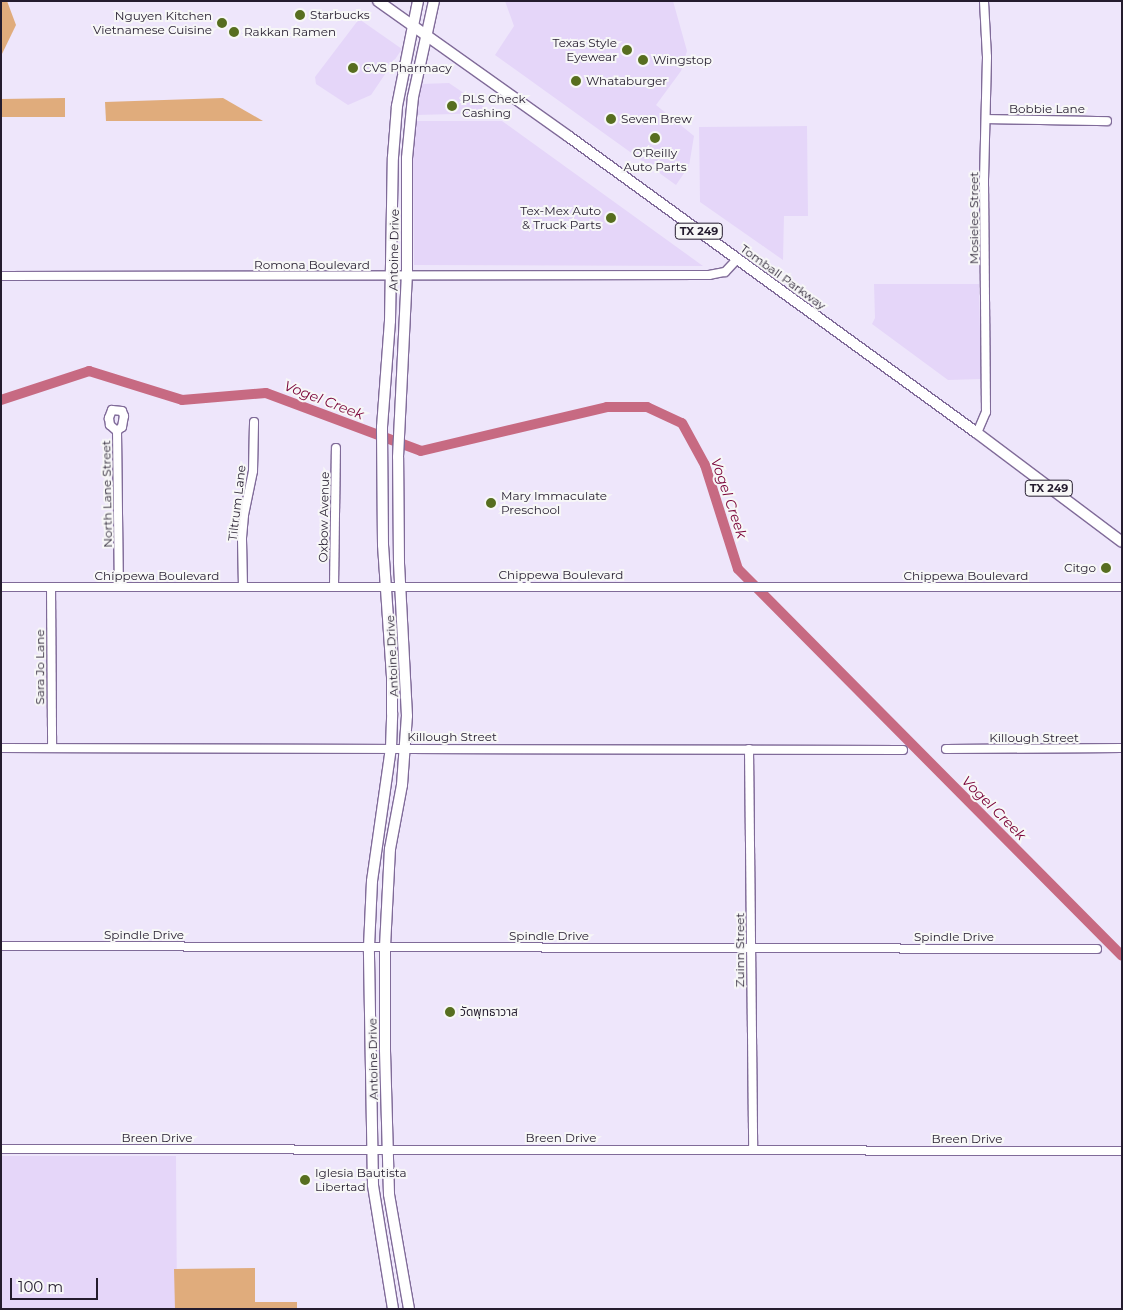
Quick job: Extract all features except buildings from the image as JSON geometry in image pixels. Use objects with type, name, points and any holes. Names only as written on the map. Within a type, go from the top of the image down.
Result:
[{"type":"main road","name":"Tomball Parkway","points":[[378,1],[737,258],[977,433],[1122,542]]},
{"type":"main road","name":"Antoine Drive","points":[[393,1309],[387,1262],[373,1185],[369,947],[376,847],[391,748],[392,677],[386,587],[382,427],[392,276],[393,157],[397,106],[418,1]]},
{"type":"main road","name":"Antoine Drive","points":[[409,1309],[389,1194],[384,1048],[385,947],[390,849],[406,748],[406,666],[400,588],[398,431],[407,276],[407,158],[413,97],[434,1]]},
{"type":"main road","points":[[393,157],[407,158]]},
{"type":"main road","points":[[386,365],[402,367]]},
{"type":"main road","points":[[383,499],[398,499]]},
{"type":"main road","points":[[376,847],[390,849]]},
{"type":"main road","points":[[370,1048],[384,1048]]},
{"type":"main road","points":[[387,1262],[401,1259]]},
{"type":"street","name":"Mosielee Street","points":[[977,433],[986,412],[984,180],[987,119],[984,1]]},
{"type":"street","name":"Bobbie Lane","points":[[987,119],[1107,121]]},
{"type":"street","name":"Romona Boulevard","points":[[1,276],[709,275],[725,272],[737,258]]},
{"type":"street","name":"Tiltrum Lane","points":[[243,587],[243,530],[254,471],[254,422]]},
{"type":"street","name":"North Lane Street","points":[[117,431],[119,587]]},
{"type":"street","name":"Oxbow Avenue","points":[[334,587],[336,448]]},
{"type":"street","name":"Chippewa Boulevard","points":[[1,587],[1122,587]]},
{"type":"street","name":"Sara Jo Lane","points":[[51,587],[52,747]]},
{"type":"street","name":"Killough Street","points":[[1,748],[903,750]]},
{"type":"street","name":"Killough Street","points":[[946,750],[1122,748]]},
{"type":"street","name":"Zuinn Street","points":[[749,750],[753,1150]]},
{"type":"street","name":"Spindle Drive","points":[[1,946],[1097,949]]},
{"type":"street","name":"Breen Drive","points":[[1,1149],[1122,1151]]},
{"type":"shaded area","points":[[1,1],[7,1],[16,25],[1,56]]},
{"type":"shaded area","points":[[505,1],[673,1],[687,51],[681,71],[656,105],[694,136],[689,166],[676,185],[495,55],[514,26]]},
{"type":"shaded area","points":[[359,19],[402,49],[371,95],[348,105],[316,84],[315,77]]},
{"type":"shaded area","points":[[449,83],[493,113],[416,115],[421,84]]},
{"type":"shaded area","points":[[65,98],[65,117],[1,117],[1,99]]},
{"type":"shaded area","points":[[223,98],[263,121],[106,121],[105,102]]},
{"type":"shaded area","points":[[415,121],[502,121],[703,266],[414,265],[413,160]]},
{"type":"shaded area","points":[[807,126],[808,216],[784,216],[783,260],[700,202],[699,127]]},
{"type":"shaded area","points":[[874,284],[979,284],[981,379],[948,380],[872,324],[875,318]]},
{"type":"shaded area","points":[[1,1156],[176,1156],[177,1309],[1,1309]]},
{"type":"shaded area","points":[[255,1268],[255,1302],[297,1302],[297,1309],[175,1309],[174,1269]]},
{"type":"waterway","name":"Vogel Creek","points":[[1,400],[89,371],[182,400],[266,393],[421,451],[607,407],[647,407],[682,423],[705,465],[738,569],[1122,956]]},
{"type":"place","name":"Starbucks","points":[[300,15]]},
{"type":"place","name":"Nguyen Kitchen Vietnamese Cuisine","points":[[222,23]]},
{"type":"place","name":"Rakkan Ramen","points":[[234,32]]},
{"type":"place","name":"Texas Style Eyewear","points":[[627,50]]},
{"type":"place","name":"Wingstop","points":[[643,60]]},
{"type":"place","name":"CVS Pharmacy","points":[[353,68]]},
{"type":"place","name":"Whataburger","points":[[576,81]]},
{"type":"place","name":"PLS Check Cashing","points":[[452,106]]},
{"type":"place","name":"Seven Brew","points":[[611,119]]},
{"type":"place","name":"O'Reilly Auto Parts","points":[[655,138]]},
{"type":"place","name":"Tex-Mex Auto & Truck Parts","points":[[611,218]]},
{"type":"place","name":"Mary Immaculate Preschool","points":[[491,503]]},
{"type":"place","name":"Citgo","points":[[1106,568]]},
{"type":"place","name":"วัดพุทธาวาส","points":[[450,1012]]},
{"type":"place","name":"Iglesia Bautista Libertad","points":[[305,1180]]}]
